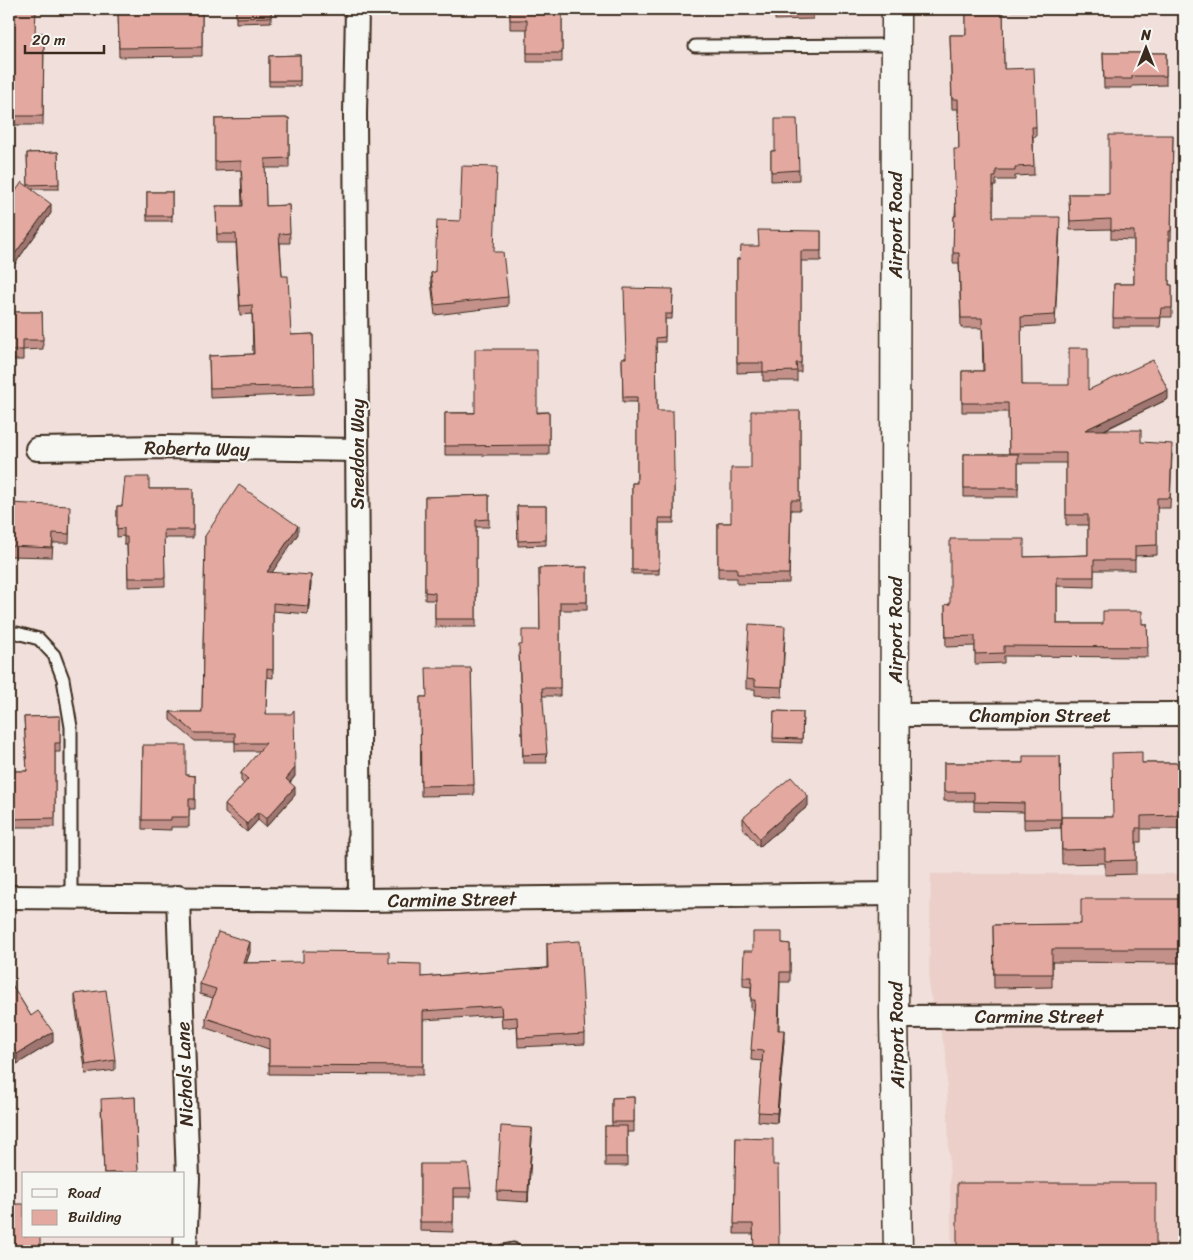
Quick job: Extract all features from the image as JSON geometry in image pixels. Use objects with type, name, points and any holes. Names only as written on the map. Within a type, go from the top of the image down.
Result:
[{"type":"street","name":"Sneddon Way","points":[[357,9],[354,114],[360,900]]},
{"type":"street","name":"Airport Road","points":[[896,9],[896,894],[894,1017],[898,1251]]},
{"type":"street","name":"Roberta Way","points":[[37,448],[163,447],[357,450]]},
{"type":"street","name":"Champion Street","points":[[895,715],[1184,714]]},
{"type":"street","name":"Carmine Street","points":[[9,897],[360,900],[896,894]]},
{"type":"street","name":"Nichols Lane","points":[[178,897],[188,1179],[185,1233]]},
{"type":"street","name":"Carmine Street","points":[[894,1017],[1184,1016]]},
{"type":"street","name":"Nichols Lane","points":[[184,1251],[185,1238]]},
{"type":"lane","points":[[695,46],[896,45]]},
{"type":"lane","points":[[17,633],[39,639],[54,655],[63,679],[72,727],[71,897]]},
{"type":"shaded area","points":[[931,874],[1184,874],[1184,1251],[952,1251],[946,1052],[929,990]]},
{"type":"building","points":[[11,9],[36,9],[35,33],[44,33],[43,116],[9,116]]},
{"type":"building","points":[[202,9],[202,47],[119,48],[118,10]]},
{"type":"building","points":[[236,9],[271,9],[271,17],[236,18]]},
{"type":"building","points":[[510,9],[562,9],[562,53],[527,53],[527,20],[510,20]]},
{"type":"building","points":[[813,9],[813,10],[775,10]]},
{"type":"building","points":[[966,9],[1003,9],[1004,69],[1034,68],[1036,127],[1032,127],[1034,166],[1015,167],[1015,170],[996,170],[996,177],[993,177],[993,217],[1060,217],[1055,315],[1021,317],[1022,385],[1069,385],[1069,348],[1088,348],[1088,390],[1153,360],[1168,390],[1085,430],[1141,430],[1141,442],[1172,444],[1170,498],[1157,498],[1157,545],[1135,546],[1135,560],[1094,560],[1094,577],[1057,577],[1057,624],[1103,624],[1103,611],[1142,611],[1142,624],[1147,624],[1148,647],[1004,646],[1004,653],[975,654],[975,636],[946,637],[945,605],[950,604],[950,539],[1024,539],[1024,557],[1088,555],[1088,515],[1066,515],[1066,453],[1009,453],[1008,403],[962,403],[962,371],[984,371],[982,318],[961,318],[959,253],[953,253],[954,216],[956,216],[954,149],[959,149],[958,99],[952,99],[950,35],[966,35]]},
{"type":"building","points":[[1103,53],[1166,53],[1166,76],[1132,76],[1132,79],[1104,79]]},
{"type":"building","points":[[300,55],[300,81],[269,81],[269,56]]},
{"type":"building","points":[[289,118],[289,158],[265,159],[266,206],[289,205],[290,233],[279,234],[282,276],[288,276],[291,335],[313,334],[314,385],[210,388],[209,356],[254,354],[252,305],[240,306],[236,234],[217,234],[216,206],[243,206],[241,161],[215,162],[215,119]]},
{"type":"building","points":[[775,119],[797,119],[799,170],[771,172],[771,151],[775,151]]},
{"type":"building","points":[[1109,135],[1173,135],[1171,231],[1169,231],[1169,285],[1172,285],[1172,308],[1161,308],[1160,318],[1113,318],[1114,284],[1134,284],[1134,231],[1111,230],[1111,219],[1070,221],[1069,194],[1109,194]]},
{"type":"building","points":[[58,152],[59,184],[28,185],[27,153]]},
{"type":"building","points":[[462,166],[497,167],[494,252],[503,252],[508,297],[435,305],[431,273],[435,272],[437,220],[460,221]]},
{"type":"building","points":[[22,182],[51,204],[9,262],[9,201]]},
{"type":"building","points":[[147,192],[172,192],[172,216],[147,216]]},
{"type":"building","points":[[758,230],[821,231],[821,251],[801,251],[801,363],[796,363],[797,371],[763,372],[763,363],[737,363],[737,259],[740,259],[741,246],[759,246]]},
{"type":"building","points":[[624,288],[673,289],[672,314],[665,314],[665,337],[656,338],[657,411],[673,411],[674,472],[674,518],[659,518],[659,570],[632,570],[632,483],[637,483],[637,397],[623,397],[622,358],[626,358]]},
{"type":"building","points":[[9,312],[42,312],[43,340],[23,340],[23,350],[9,350]]},
{"type":"building","points":[[475,349],[537,349],[537,413],[549,412],[549,445],[445,446],[445,413],[475,413]]},
{"type":"building","points":[[751,411],[800,411],[800,500],[791,500],[789,574],[737,574],[737,568],[718,568],[718,523],[731,523],[731,468],[751,468]]},
{"type":"building","points":[[964,454],[1018,454],[1018,488],[964,488]]},
{"type":"building","points":[[125,477],[149,477],[149,489],[193,489],[193,530],[164,530],[165,578],[128,578],[127,537],[124,537],[124,528],[117,529],[117,506],[122,506]]},
{"type":"building","points":[[239,485],[298,526],[267,572],[311,575],[308,606],[273,603],[273,670],[267,669],[266,714],[291,714],[294,710],[295,768],[286,779],[295,787],[266,819],[258,812],[247,824],[225,805],[248,779],[241,773],[266,743],[235,743],[235,733],[195,733],[170,712],[202,712],[205,536]]},
{"type":"building","points":[[489,495],[489,519],[476,520],[476,619],[435,619],[435,593],[425,592],[425,497]]},
{"type":"building","points":[[9,503],[70,506],[69,534],[53,533],[52,548],[9,546]]},
{"type":"building","points":[[517,506],[546,506],[546,540],[518,541]]},
{"type":"building","points":[[587,567],[587,602],[560,602],[560,688],[542,688],[547,754],[523,755],[519,645],[522,645],[522,630],[540,630],[539,568]]},
{"type":"building","points":[[749,624],[785,626],[782,687],[755,686],[755,680],[746,679]]},
{"type":"building","points":[[426,668],[471,668],[474,785],[421,786],[420,697],[427,697]]},
{"type":"building","points":[[774,711],[803,712],[802,739],[773,738]]},
{"type":"building","points":[[60,716],[60,743],[55,743],[55,818],[9,819],[9,771],[27,771],[24,717]]},
{"type":"building","points":[[143,745],[186,745],[186,775],[195,776],[195,799],[189,799],[189,817],[171,817],[171,820],[142,820]]},
{"type":"building","points":[[1142,752],[1142,763],[1184,763],[1184,825],[1181,825],[1181,815],[1141,816],[1141,828],[1136,828],[1136,860],[1105,861],[1105,849],[1062,850],[1061,817],[1113,817],[1112,753]]},
{"type":"building","points":[[1023,756],[1060,756],[1061,819],[1024,819],[1024,803],[974,802],[974,792],[944,792],[944,763],[1023,763]]},
{"type":"building","points":[[791,777],[808,796],[759,838],[743,818]]},
{"type":"building","points":[[1081,899],[1184,899],[1184,949],[1052,949],[1052,974],[994,974],[993,925],[1081,924]]},
{"type":"building","points":[[218,932],[250,942],[243,963],[303,962],[303,951],[389,952],[389,963],[421,964],[421,977],[548,968],[547,943],[580,941],[585,1034],[518,1038],[517,1017],[502,1018],[501,1006],[423,1011],[423,1066],[269,1065],[269,1039],[206,1018],[216,989],[200,984]]},
{"type":"building","points":[[753,932],[782,932],[782,943],[790,944],[790,972],[780,972],[778,1030],[784,1030],[777,1113],[758,1112],[763,1051],[751,1050],[755,1000],[751,1000],[752,977],[743,977],[744,951],[753,951]]},
{"type":"building","points":[[9,980],[31,1016],[38,1011],[53,1032],[17,1054],[9,1041]]},
{"type":"building","points":[[106,990],[115,1060],[86,1065],[75,994]]},
{"type":"building","points":[[135,1097],[138,1172],[104,1172],[101,1099]]},
{"type":"building","points":[[634,1097],[634,1122],[612,1122],[612,1098]]},
{"type":"building","points":[[501,1126],[532,1128],[528,1192],[497,1191]]},
{"type":"building","points":[[605,1126],[627,1126],[627,1157],[605,1157]]},
{"type":"building","points":[[736,1138],[773,1139],[773,1165],[778,1165],[779,1251],[754,1251],[753,1224],[734,1224]]},
{"type":"building","points":[[420,1164],[468,1164],[471,1188],[453,1188],[453,1222],[420,1222]]},
{"type":"building","points":[[957,1183],[1156,1183],[1156,1251],[957,1251]]},
{"type":"building","points":[[9,1204],[22,1204],[22,1238],[40,1238],[40,1251],[9,1251]]}]
